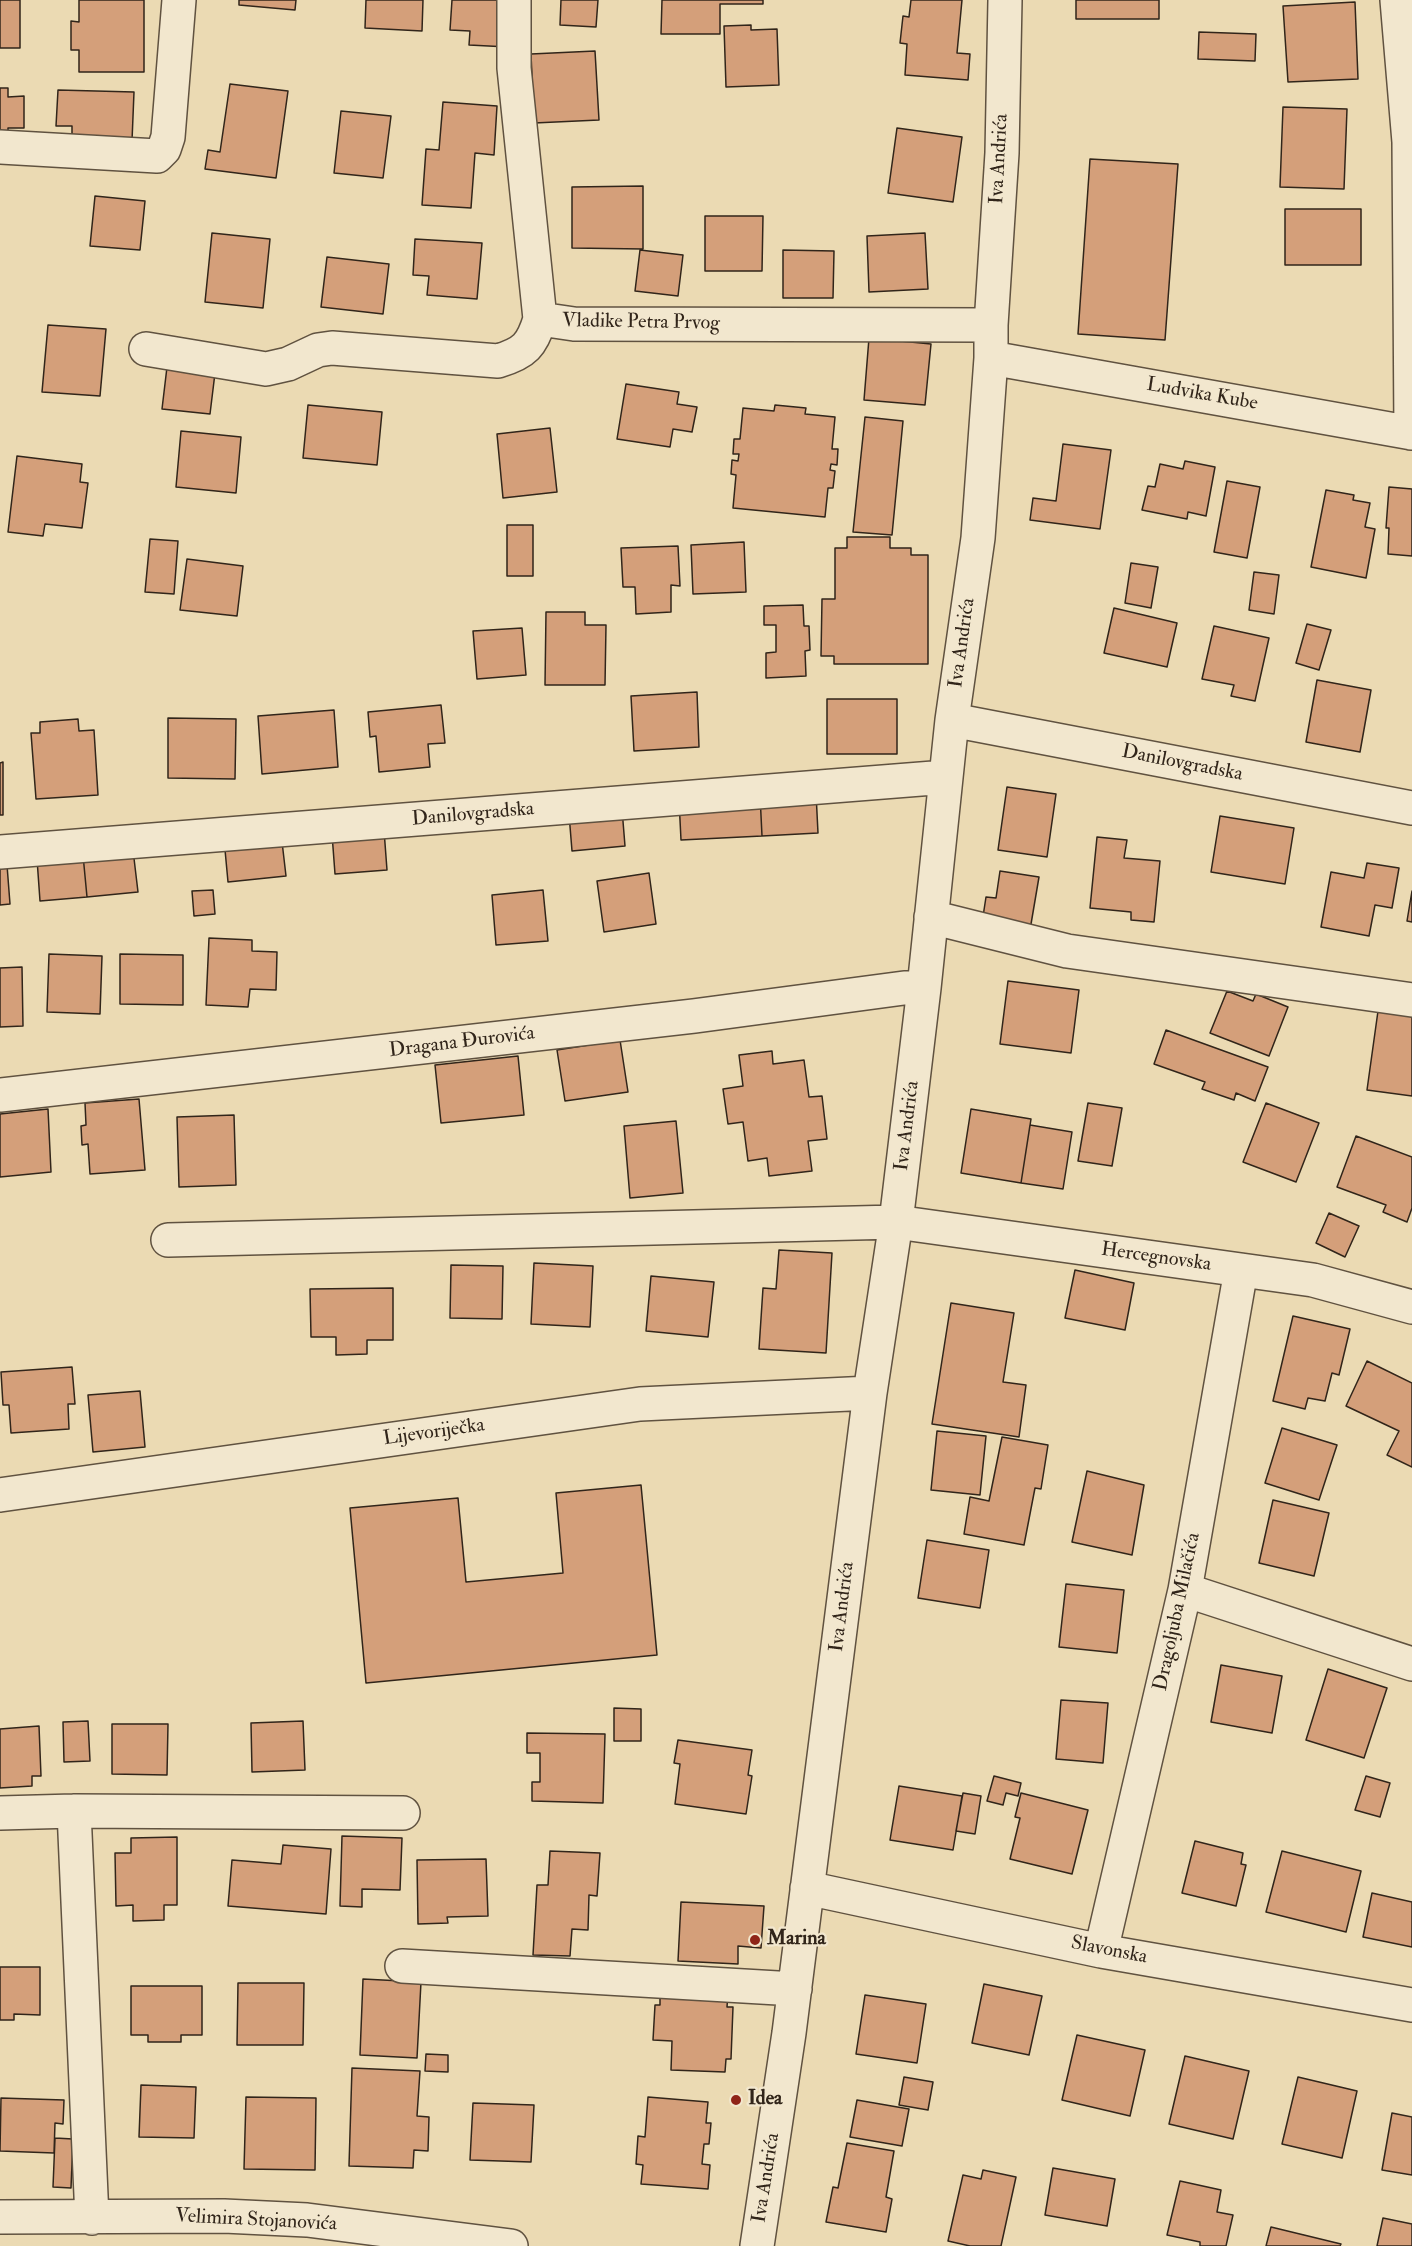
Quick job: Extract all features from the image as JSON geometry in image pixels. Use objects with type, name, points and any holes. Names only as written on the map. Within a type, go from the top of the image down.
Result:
[{"type":"street","points":[[0,147],[157,156],[164,150],[168,137],[179,0]]},
{"type":"street","name":"Vladike Petra Prvog","points":[[514,0],[514,68],[540,319],[573,324],[991,325]]},
{"type":"street","name":"Iva Andrića","points":[[757,2246],[795,1989],[870,1392],[896,1222],[924,988],[952,720],[978,538],[1002,153],[1005,0]]},
{"type":"street","points":[[1398,0],[1410,142],[1412,433]]},
{"type":"street","points":[[146,349],[266,369],[288,364],[318,350],[332,348],[498,361],[512,357],[524,349],[534,338],[540,319]]},
{"type":"street","name":"Ludvika Kube","points":[[991,358],[1412,433]]},
{"type":"street","name":"Danilovgradska","points":[[952,720],[1412,808]]},
{"type":"street","name":"Danilovgradska","points":[[0,852],[946,777]]},
{"type":"street","points":[[931,917],[1066,951],[1412,1000]]},
{"type":"street","name":"Dragana Đurovića","points":[[0,1095],[694,1016],[904,988],[924,988]]},
{"type":"street","name":"Hercegnovska","points":[[168,1240],[896,1222],[1313,1280],[1412,1307]]},
{"type":"street","name":"Dragoljuba Milačića","points":[[1101,1950],[1185,1590],[1241,1270]]},
{"type":"street","name":"Lijevoriječka","points":[[0,1495],[640,1404],[870,1392]]},
{"type":"street","points":[[1185,1590],[1412,1664]]},
{"type":"street","points":[[0,1813],[74,1811],[403,1814]]},
{"type":"street","points":[[74,1811],[92,2218]]},
{"type":"street","name":"Slavonska","points":[[807,1888],[1101,1950],[1412,2005]]},
{"type":"street","points":[[402,1966],[795,1989]]},
{"type":"street","name":"Velimira Stojanovića","points":[[0,2217],[224,2216],[307,2220],[511,2246]]},
{"type":"building","points":[[0,0],[20,0],[20,48],[0,48]]},
{"type":"building","points":[[79,0],[144,0],[144,72],[79,72],[79,50],[71,50],[71,21],[79,22]]},
{"type":"building","points":[[239,0],[296,0],[295,10],[239,5]]},
{"type":"building","points":[[366,0],[423,0],[422,31],[365,28]]},
{"type":"building","points":[[452,0],[500,0],[508,47],[469,45],[470,31],[450,30]]},
{"type":"building","points":[[561,0],[598,0],[596,27],[560,25]]},
{"type":"building","points":[[662,0],[763,0],[763,4],[720,4],[720,34],[661,34]]},
{"type":"building","points":[[911,0],[962,0],[957,53],[970,54],[968,80],[905,75],[907,44],[900,43],[903,16],[909,17]]},
{"type":"building","points":[[1076,0],[1159,0],[1159,19],[1076,19]]},
{"type":"building","points":[[1355,2],[1358,79],[1288,82],[1283,6]]},
{"type":"building","points":[[751,25],[751,30],[777,29],[779,85],[726,87],[724,26]]},
{"type":"building","points":[[1199,32],[1256,34],[1255,61],[1198,59]]},
{"type":"building","points":[[595,51],[599,120],[534,123],[531,54]]},
{"type":"building","points":[[230,84],[288,91],[276,178],[205,169],[208,150],[220,152]]},
{"type":"building","points":[[0,88],[8,88],[8,97],[24,96],[24,128],[8,128],[8,132],[0,132]]},
{"type":"building","points":[[58,90],[134,92],[132,141],[72,139],[72,126],[56,126]]},
{"type":"building","points":[[443,102],[497,106],[494,155],[475,153],[471,208],[422,205],[426,149],[439,150]]},
{"type":"building","points":[[1283,107],[1347,109],[1344,189],[1280,187]]},
{"type":"building","points":[[341,111],[391,116],[383,178],[334,173]]},
{"type":"building","points":[[897,128],[962,137],[953,202],[888,193]]},
{"type":"building","points":[[1090,159],[1178,164],[1165,340],[1078,334]]},
{"type":"building","points":[[643,186],[643,249],[572,248],[572,187]]},
{"type":"building","points":[[95,196],[145,201],[140,250],[90,246]]},
{"type":"building","points":[[1285,209],[1361,209],[1361,265],[1285,265]]},
{"type":"building","points":[[705,216],[763,216],[762,271],[705,271]]},
{"type":"building","points":[[212,233],[270,239],[263,308],[205,302]]},
{"type":"building","points":[[925,233],[928,289],[869,292],[867,236]]},
{"type":"building","points":[[415,239],[482,243],[477,299],[427,295],[429,276],[413,275]]},
{"type":"building","points":[[640,250],[683,255],[678,296],[635,291]]},
{"type":"building","points":[[783,250],[834,251],[833,298],[783,298]]},
{"type":"building","points":[[327,257],[389,264],[383,314],[321,307]]},
{"type":"building","points":[[48,325],[106,329],[100,396],[42,392]]},
{"type":"building","points":[[869,338],[931,344],[925,405],[864,400]]},
{"type":"building","points":[[167,367],[215,373],[210,414],[162,409]]},
{"type":"building","points":[[626,384],[679,392],[677,404],[697,407],[692,432],[673,429],[670,447],[617,439]]},
{"type":"building","points":[[308,405],[382,412],[377,465],[303,458]]},
{"type":"building","points":[[775,405],[806,408],[805,414],[835,417],[832,449],[838,449],[837,465],[831,464],[830,470],[835,471],[833,488],[828,488],[825,517],[733,508],[736,475],[731,474],[732,460],[738,461],[739,454],[733,454],[734,439],[740,439],[743,408],[774,411]]},
{"type":"building","points":[[865,417],[903,421],[892,535],[853,532]]},
{"type":"building","points":[[550,428],[557,492],[503,498],[497,434]]},
{"type":"building","points":[[181,431],[241,437],[236,493],[176,487]]},
{"type":"building","points":[[1063,444],[1111,450],[1100,529],[1030,520],[1033,498],[1056,501]]},
{"type":"building","points":[[17,456],[82,464],[80,482],[88,483],[82,528],[45,524],[43,536],[8,532]]},
{"type":"building","points":[[1185,461],[1215,467],[1206,516],[1188,512],[1187,519],[1142,510],[1148,486],[1155,487],[1160,464],[1183,469]]},
{"type":"building","points":[[1227,481],[1260,487],[1247,558],[1214,552]]},
{"type":"building","points":[[1389,487],[1412,489],[1412,556],[1388,554],[1389,528],[1386,528]]},
{"type":"building","points":[[1326,490],[1354,495],[1353,500],[1370,503],[1365,527],[1375,529],[1366,578],[1311,567]]},
{"type":"building","points":[[507,525],[533,525],[533,576],[507,576]]},
{"type":"building","points":[[847,537],[890,537],[890,548],[911,548],[911,555],[928,555],[928,664],[834,664],[834,656],[821,656],[822,599],[835,599],[835,548],[847,548]]},
{"type":"building","points":[[150,539],[178,541],[174,594],[145,592]]},
{"type":"building","points":[[744,542],[746,592],[693,594],[691,545]]},
{"type":"building","points":[[678,546],[680,586],[671,585],[671,612],[636,614],[635,587],[623,587],[621,548]]},
{"type":"building","points":[[187,559],[243,566],[237,616],[180,610]]},
{"type":"building","points":[[1131,563],[1158,567],[1151,608],[1125,603]]},
{"type":"building","points":[[1254,572],[1279,575],[1274,614],[1249,610]]},
{"type":"building","points":[[803,605],[804,626],[809,626],[810,650],[805,651],[806,676],[766,678],[766,653],[776,652],[776,625],[764,625],[764,606]]},
{"type":"building","points":[[1114,608],[1177,623],[1167,667],[1104,653]]},
{"type":"building","points":[[546,612],[585,612],[585,625],[606,625],[605,685],[545,685]]},
{"type":"building","points":[[1307,624],[1331,630],[1319,670],[1296,663]]},
{"type":"building","points":[[1214,626],[1269,638],[1255,701],[1231,696],[1234,685],[1202,679]]},
{"type":"building","points":[[522,628],[526,675],[477,679],[473,631]]},
{"type":"building","points":[[1317,680],[1371,690],[1360,752],[1306,742]]},
{"type":"building","points":[[697,692],[699,747],[634,751],[631,696]]},
{"type":"building","points":[[827,699],[897,699],[897,754],[827,754]]},
{"type":"building","points":[[441,705],[445,743],[428,744],[430,767],[379,772],[376,736],[370,737],[368,712]]},
{"type":"building","points":[[334,710],[338,767],[262,774],[258,716]]},
{"type":"building","points":[[168,718],[236,719],[235,779],[168,778]]},
{"type":"building","points":[[78,719],[79,731],[94,730],[98,795],[36,799],[31,733],[40,733],[40,722]]},
{"type":"building","points":[[3,762],[3,815],[0,815],[0,763]]},
{"type":"building","points":[[1007,787],[1056,794],[1047,857],[998,850]]},
{"type":"building","points":[[816,793],[818,833],[762,836],[760,795]]},
{"type":"building","points":[[760,795],[762,836],[681,840],[679,800]]},
{"type":"building","points":[[622,809],[625,846],[572,851],[569,814]]},
{"type":"building","points":[[1220,816],[1294,828],[1285,884],[1211,872]]},
{"type":"building","points":[[384,830],[387,870],[335,874],[332,834]]},
{"type":"building","points":[[281,833],[286,876],[228,882],[224,839]]},
{"type":"building","points":[[1097,837],[1127,840],[1124,858],[1160,861],[1154,922],[1131,920],[1131,912],[1090,908]]},
{"type":"building","points":[[133,850],[138,892],[87,897],[83,855]]},
{"type":"building","points":[[83,855],[87,897],[40,901],[37,859]]},
{"type":"building","points":[[1367,863],[1399,868],[1392,908],[1375,905],[1369,936],[1321,927],[1331,872],[1364,878]]},
{"type":"building","points":[[0,865],[7,865],[10,904],[0,905]]},
{"type":"building","points":[[1000,871],[1039,877],[1030,930],[982,923],[986,897],[996,898]]},
{"type":"building","points":[[649,873],[656,924],[604,932],[597,881]]},
{"type":"building","points":[[213,890],[215,914],[194,916],[192,891]]},
{"type":"building","points":[[543,890],[548,941],[496,945],[492,895]]},
{"type":"building","points":[[1412,891],[1412,922],[1407,921]]},
{"type":"building","points":[[209,938],[252,940],[252,951],[277,952],[276,990],[250,989],[248,1007],[206,1005]]},
{"type":"building","points":[[49,954],[102,956],[100,1014],[47,1012]]},
{"type":"building","points":[[120,954],[183,955],[183,1005],[120,1004]]},
{"type":"building","points":[[22,967],[23,1026],[0,1027],[0,968]]},
{"type":"building","points":[[1008,981],[1079,990],[1071,1053],[1000,1044]]},
{"type":"building","points":[[1227,991],[1253,1001],[1256,994],[1288,1007],[1269,1056],[1210,1033]]},
{"type":"building","points":[[1378,1011],[1412,1015],[1412,1096],[1367,1090]]},
{"type":"building","points":[[1166,1030],[1268,1067],[1255,1101],[1236,1093],[1234,1100],[1202,1089],[1205,1082],[1154,1064]]},
{"type":"building","points":[[620,1040],[628,1092],[565,1101],[557,1050]]},
{"type":"building","points":[[772,1051],[773,1064],[804,1060],[809,1097],[822,1096],[827,1139],[808,1141],[812,1171],[769,1176],[767,1158],[748,1161],[743,1122],[728,1124],[723,1089],[743,1086],[739,1055]]},
{"type":"building","points":[[518,1056],[524,1115],[441,1123],[435,1065]]},
{"type":"building","points":[[139,1099],[145,1170],[90,1174],[88,1144],[82,1145],[81,1126],[86,1125],[85,1103]]},
{"type":"building","points":[[1088,1103],[1122,1108],[1112,1166],[1078,1161]]},
{"type":"building","points":[[1266,1103],[1319,1123],[1296,1182],[1243,1162]]},
{"type":"building","points":[[48,1109],[51,1172],[0,1177],[0,1114]]},
{"type":"building","points":[[971,1109],[1031,1119],[1021,1183],[961,1173]]},
{"type":"building","points":[[234,1115],[236,1185],[179,1187],[177,1117]]},
{"type":"building","points":[[676,1121],[683,1193],[630,1198],[624,1126]]},
{"type":"building","points":[[1030,1125],[1072,1132],[1063,1189],[1021,1183]]},
{"type":"building","points":[[1356,1136],[1412,1157],[1412,1208],[1407,1222],[1383,1212],[1386,1205],[1337,1187]]},
{"type":"building","points":[[1329,1213],[1359,1226],[1345,1257],[1316,1243]]},
{"type":"building","points":[[779,1250],[832,1253],[826,1353],[759,1349],[763,1288],[776,1289]]},
{"type":"building","points":[[534,1263],[593,1266],[590,1327],[531,1324]]},
{"type":"building","points":[[451,1265],[503,1266],[502,1319],[450,1318]]},
{"type":"building","points":[[1075,1270],[1134,1283],[1125,1330],[1065,1318]]},
{"type":"building","points":[[651,1276],[714,1282],[708,1337],[646,1331]]},
{"type":"building","points":[[393,1288],[393,1340],[367,1340],[367,1354],[336,1355],[336,1337],[311,1337],[310,1289]]},
{"type":"building","points":[[951,1303],[1014,1313],[1003,1382],[1026,1385],[1019,1437],[932,1424]]},
{"type":"building","points":[[1293,1316],[1350,1329],[1339,1375],[1332,1373],[1325,1401],[1308,1398],[1305,1409],[1273,1401]]},
{"type":"building","points":[[1367,1361],[1412,1383],[1412,1467],[1387,1455],[1399,1431],[1346,1406]]},
{"type":"building","points":[[72,1367],[75,1404],[68,1404],[69,1429],[11,1433],[9,1405],[3,1405],[1,1372]]},
{"type":"building","points":[[140,1391],[145,1447],[93,1452],[88,1395]]},
{"type":"building","points":[[1282,1428],[1337,1445],[1319,1500],[1265,1483]]},
{"type":"building","points":[[937,1431],[986,1436],[980,1495],[931,1490]]},
{"type":"building","points":[[1002,1437],[1048,1445],[1041,1489],[1035,1488],[1024,1545],[964,1534],[970,1497],[989,1501]]},
{"type":"building","points":[[1087,1471],[1144,1485],[1132,1555],[1072,1542]]},
{"type":"building","points":[[641,1485],[657,1655],[366,1683],[350,1508],[458,1498],[466,1582],[563,1573],[556,1493]]},
{"type":"building","points":[[1273,1500],[1329,1513],[1314,1576],[1259,1563]]},
{"type":"building","points":[[927,1540],[989,1550],[980,1608],[918,1598]]},
{"type":"building","points":[[1066,1584],[1124,1590],[1117,1653],[1059,1647]]},
{"type":"building","points":[[1221,1665],[1282,1676],[1272,1733],[1211,1722]]},
{"type":"building","points":[[1328,1669],[1387,1688],[1364,1758],[1306,1740]]},
{"type":"building","points":[[1061,1700],[1108,1703],[1103,1763],[1056,1759]]},
{"type":"building","points":[[614,1708],[641,1709],[641,1741],[614,1741]]},
{"type":"building","points":[[88,1721],[90,1761],[64,1762],[63,1722]]},
{"type":"building","points":[[303,1721],[305,1770],[252,1772],[251,1723]]},
{"type":"building","points":[[112,1724],[168,1724],[167,1775],[112,1774]]},
{"type":"building","points":[[39,1726],[41,1776],[32,1776],[32,1786],[0,1788],[0,1729]]},
{"type":"building","points":[[527,1733],[605,1734],[603,1803],[532,1801],[532,1782],[540,1782],[540,1753],[527,1753]]},
{"type":"building","points":[[678,1740],[752,1750],[748,1775],[752,1776],[746,1814],[675,1804],[680,1764],[674,1763]]},
{"type":"building","points":[[994,1776],[1021,1783],[1018,1796],[1006,1793],[1003,1805],[987,1801]]},
{"type":"building","points":[[1366,1776],[1390,1783],[1380,1817],[1355,1810]]},
{"type":"building","points":[[899,1786],[962,1796],[953,1850],[890,1840]]},
{"type":"building","points":[[963,1793],[981,1796],[975,1834],[956,1831]]},
{"type":"building","points":[[1021,1793],[1088,1810],[1072,1874],[1010,1859],[1020,1818],[1015,1817]]},
{"type":"building","points":[[342,1836],[402,1838],[400,1890],[362,1889],[362,1907],[340,1906]]},
{"type":"building","points":[[177,1837],[177,1905],[164,1905],[164,1920],[133,1921],[133,1905],[116,1906],[115,1853],[131,1853],[131,1838]]},
{"type":"building","points":[[1195,1841],[1243,1853],[1241,1864],[1246,1865],[1236,1906],[1182,1893]]},
{"type":"building","points":[[283,1845],[331,1849],[326,1914],[228,1906],[232,1860],[281,1864]]},
{"type":"building","points":[[550,1851],[600,1853],[597,1896],[589,1895],[588,1930],[572,1929],[570,1956],[533,1955],[537,1885],[548,1885]]},
{"type":"building","points":[[1282,1851],[1361,1871],[1346,1932],[1266,1912]]},
{"type":"building","points":[[486,1859],[488,1916],[447,1917],[448,1923],[418,1924],[417,1860]]},
{"type":"building","points":[[1372,1893],[1412,1902],[1412,1947],[1363,1937]]},
{"type":"building","points":[[681,1902],[764,1906],[761,1948],[738,1946],[738,1964],[678,1961]]},
{"type":"building","points":[[0,1967],[40,1967],[40,2015],[14,2014],[14,2020],[0,2020]]},
{"type":"building","points":[[363,1979],[421,1982],[417,2058],[360,2055]]},
{"type":"building","points":[[238,1983],[304,1983],[303,2045],[237,2045]]},
{"type":"building","points":[[984,1984],[1042,1996],[1029,2055],[972,2043]]},
{"type":"building","points":[[131,1986],[202,1986],[202,2035],[181,2035],[181,2042],[148,2042],[148,2035],[131,2035]]},
{"type":"building","points":[[660,1990],[728,1992],[727,2007],[733,2007],[731,2059],[726,2059],[725,2072],[671,2070],[672,2041],[653,2040],[655,2005],[660,2005]]},
{"type":"building","points":[[865,1995],[926,2004],[917,2063],[856,2054]]},
{"type":"building","points":[[1077,2035],[1145,2050],[1130,2116],[1062,2100]]},
{"type":"building","points":[[426,2054],[448,2055],[448,2072],[425,2071]]},
{"type":"building","points":[[1185,2056],[1249,2071],[1233,2139],[1169,2124]]},
{"type":"building","points":[[352,2068],[420,2071],[417,2116],[429,2117],[428,2151],[414,2150],[413,2168],[349,2166]]},
{"type":"building","points":[[904,2077],[933,2082],[928,2110],[899,2105]]},
{"type":"building","points":[[1298,2077],[1357,2091],[1342,2158],[1282,2144]]},
{"type":"building","points":[[141,2085],[196,2087],[194,2138],[139,2137]]},
{"type":"building","points":[[246,2097],[316,2098],[315,2170],[244,2169]]},
{"type":"building","points":[[648,2097],[708,2102],[706,2123],[711,2123],[709,2144],[704,2144],[702,2164],[710,2165],[708,2189],[641,2184],[643,2165],[636,2164],[638,2136],[645,2137]]},
{"type":"building","points":[[1,2098],[64,2100],[63,2124],[55,2123],[54,2153],[0,2151]]},
{"type":"building","points":[[857,2100],[909,2109],[902,2146],[850,2137]]},
{"type":"building","points":[[473,2103],[534,2105],[531,2162],[470,2160]]},
{"type":"building","points":[[1392,2113],[1412,2117],[1412,2175],[1382,2170]]},
{"type":"building","points":[[55,2138],[73,2139],[71,2188],[53,2187]]},
{"type":"building","points":[[847,2143],[894,2151],[886,2197],[892,2199],[886,2232],[826,2222],[833,2187],[838,2188]]},
{"type":"building","points":[[1053,2168],[1115,2179],[1107,2226],[1045,2215]]},
{"type":"building","points":[[983,2170],[1016,2177],[1001,2246],[970,2246],[948,2241],[963,2175],[981,2179]]},
{"type":"building","points":[[1180,2181],[1221,2190],[1217,2212],[1233,2215],[1226,2246],[1200,2246],[1200,2242],[1167,2235]]},
{"type":"building","points":[[1383,2218],[1412,2224],[1412,2246],[1377,2246]]},
{"type":"building","points":[[1271,2227],[1341,2244],[1340,2246],[1266,2246]]},
{"type":"place","name":"Marina","points":[[755,1940]]},
{"type":"place","name":"Idea","points":[[736,2100]]}]
